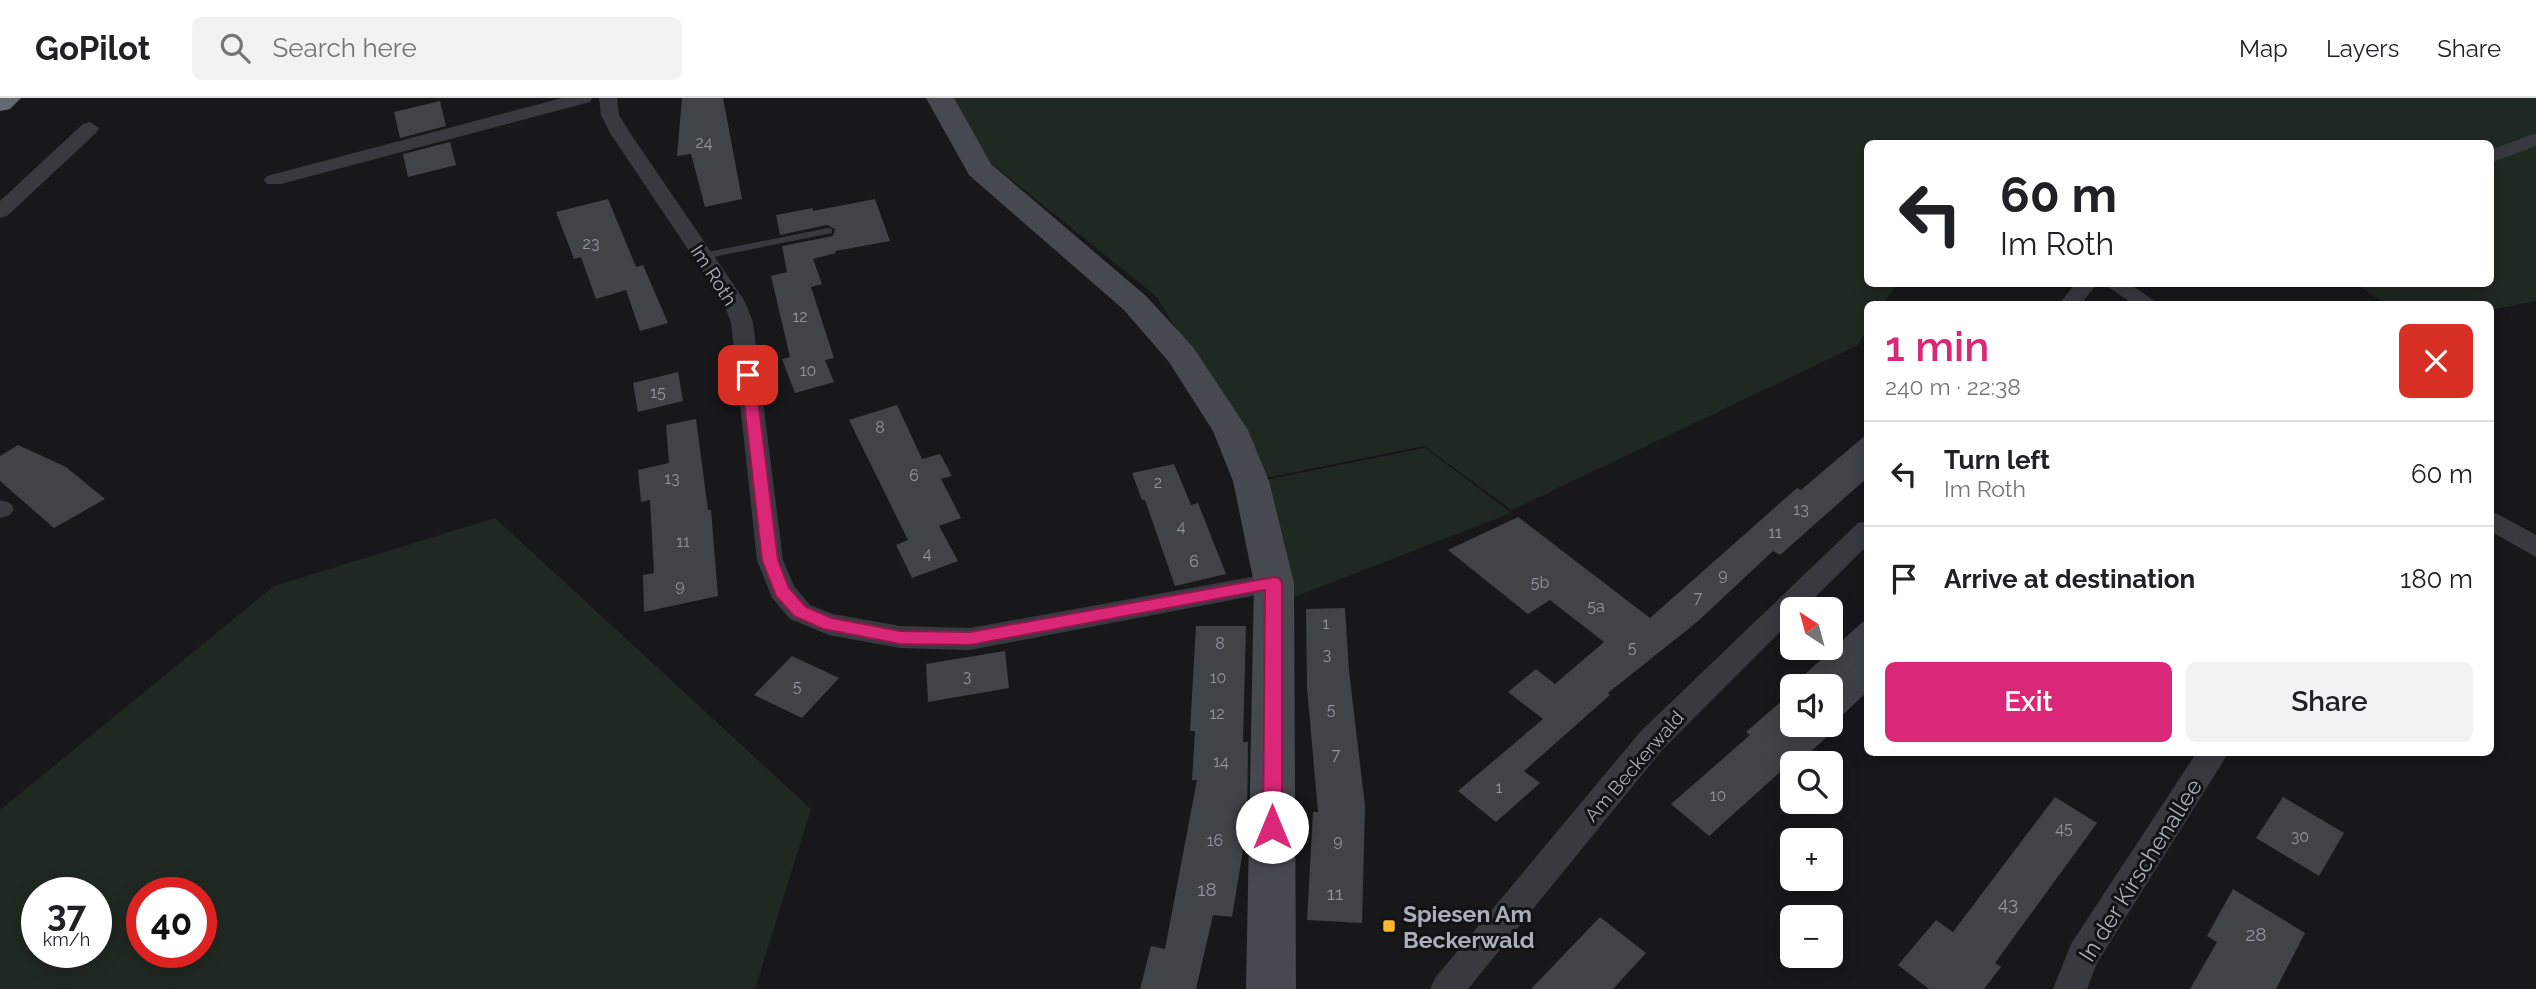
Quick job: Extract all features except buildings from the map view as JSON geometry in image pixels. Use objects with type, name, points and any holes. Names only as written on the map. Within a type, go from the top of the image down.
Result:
[{"type":"highway","points":[[0,103],[8,98]]},
{"type":"street","points":[[274,180],[583,98]]},
{"type":"street","name":"Im Roth","points":[[608,98],[610,115],[620,133],[733,300],[742,322],[770,560],[782,591],[800,612],[829,624],[900,637],[970,639],[1274,583]]},
{"type":"street","points":[[940,98],[979,169],[1135,303],[1181,355],[1230,430],[1251,481],[1274,583],[1271,989]]},
{"type":"street","points":[[0,212],[90,128]]},
{"type":"street","points":[[2494,155],[2536,139]]},
{"type":"street","points":[[2072,301],[2084,287]]},
{"type":"street","points":[[2120,287],[2143,301]]},
{"type":"street","points":[[2494,521],[2536,547]]},
{"type":"street","name":"Am Beckerwald","points":[[1447,989],[1652,740],[1864,533]]},
{"type":"street","name":"In der Kirschenallee","points":[[2070,989],[2084,955],[2211,756]]},
{"type":"lane","points":[[703,256],[828,231]]},
{"type":"shaded area","points":[[947,98],[2536,98],[2536,301],[2494,309],[2494,301],[2382,301],[2360,287],[2494,287],[2494,140],[1864,140],[1864,287],[1895,287],[1885,301],[1864,301],[1864,335],[1858,345],[1512,510],[1424,446],[1255,480],[1237,426],[1156,296],[991,163]]},
{"type":"shaded area","points":[[1425,448],[1511,513],[1281,602],[1255,482]]},
{"type":"shaded area","points":[[495,518],[811,809],[755,989],[0,989],[0,810],[274,586]]},
{"type":"place","name":"Spiesen Am Beckerwald","points":[[1389,926]]},
{"type":"route","points":[[748,375],[770,560],[782,591],[800,612],[829,624],[900,637],[970,639],[1274,583],[1272,827]]}]
